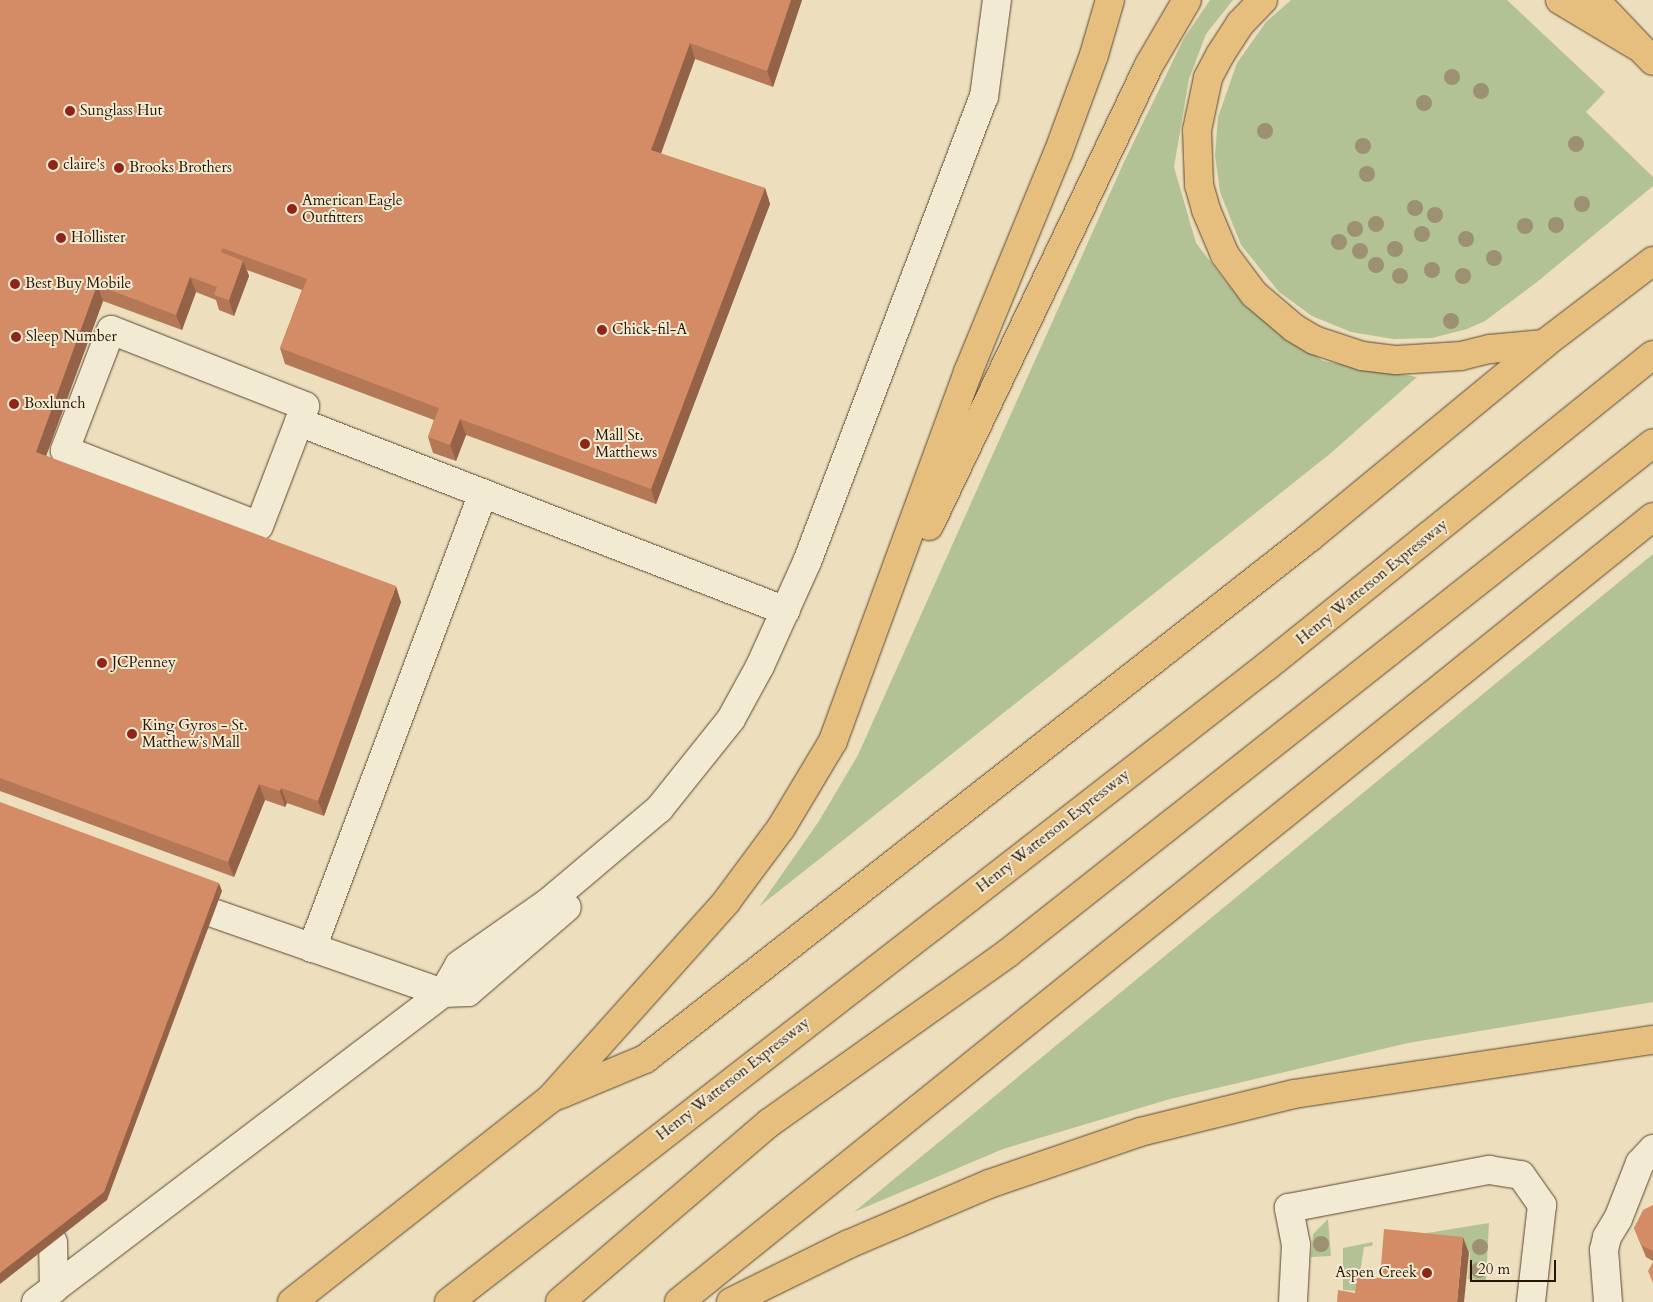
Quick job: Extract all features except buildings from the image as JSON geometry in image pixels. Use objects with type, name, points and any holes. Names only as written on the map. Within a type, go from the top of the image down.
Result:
[{"type":"main road","points":[[292,1302],[551,1098],[726,902],[781,828],[833,741],[854,688],[968,372],[1058,153],[1094,55],[1110,0]]},
{"type":"main road","points":[[854,688],[1149,65],[1187,0]]},
{"type":"main road","points":[[1262,0],[1240,24],[1208,78],[1197,130],[1199,185],[1206,210],[1225,255],[1254,294],[1294,328],[1341,350],[1362,356],[1397,360],[1461,356],[1490,349],[1544,344]]},
{"type":"main road","points":[[1560,0],[1645,53]]},
{"type":"main road","points":[[1595,0],[1645,53]]},
{"type":"main road","points":[[551,1098],[645,1059],[1309,538],[1544,344],[1653,261]]},
{"type":"main road","name":"Henry Watterson Expressway","points":[[449,1302],[1266,667],[1653,355]]},
{"type":"main road","points":[[560,1302],[769,1123],[1008,953],[1653,443]]},
{"type":"main road","points":[[679,1302],[1653,517]]},
{"type":"main road","points":[[1612,1045],[1653,1028]]},
{"type":"main road","points":[[731,1302],[849,1244],[989,1184],[1140,1132],[1294,1094],[1653,1040]]},
{"type":"lane","points":[[213,913],[443,993],[468,992],[510,959],[616,860],[650,824],[658,809],[731,719],[786,611],[807,562],[984,97],[997,0]]},
{"type":"lane","points":[[111,330],[305,406],[299,422],[259,526],[65,450],[111,330]]},
{"type":"lane","points":[[299,422],[786,611]]},
{"type":"lane","points":[[312,948],[483,493]]},
{"type":"lane","points":[[45,1295],[443,993]]},
{"type":"lane","points":[[1608,1302],[1604,1250],[1607,1237],[1618,1219],[1640,1163],[1653,1149]]},
{"type":"lane","points":[[1293,1302],[1296,1245],[1289,1208],[1489,1170],[1522,1175],[1542,1205],[1531,1302]]},
{"type":"lane","points":[[45,1295],[53,1242]]},
{"type":"green space","points":[[1210,0],[1233,0],[1206,34],[1189,79],[1174,167],[1196,243],[1244,305],[1323,361],[1417,377],[1331,453],[759,907],[819,821],[858,755],[1124,162],[1184,38]]},
{"type":"green space","points":[[1291,0],[1507,0],[1605,92],[1586,112],[1653,177],[1653,186],[1537,282],[1485,321],[1467,329],[1432,338],[1393,339],[1351,332],[1312,316],[1279,292],[1241,245],[1220,192],[1215,155],[1218,117],[1237,63],[1266,22]]},
{"type":"green space","points":[[1653,554],[1653,1002],[1408,1043],[1170,1099],[1003,1149],[854,1212]]},
{"type":"green space","points":[[1328,1219],[1331,1256],[1311,1257],[1313,1234]]},
{"type":"green space","points":[[1489,1223],[1486,1281],[1468,1279],[1470,1252],[1419,1247],[1421,1234]]},
{"type":"green space","points":[[1373,1242],[1372,1246],[1364,1247],[1357,1291],[1343,1290],[1343,1248]]},
{"type":"place","name":"Sunglass Hut","points":[[70,111]]},
{"type":"place","name":"claire's","points":[[53,165]]},
{"type":"place","name":"Brooks Brothers","points":[[119,168]]},
{"type":"place","name":"American Eagle Outfitters","points":[[292,209]]},
{"type":"place","name":"Hollister","points":[[61,238]]},
{"type":"place","name":"Best Buy Mobile","points":[[15,284]]},
{"type":"place","name":"Chick-fil-A","points":[[602,330]]},
{"type":"place","name":"Sleep Number","points":[[16,337]]},
{"type":"place","name":"Boxlunch","points":[[14,404]]},
{"type":"place","name":"Mall St. Matthews","points":[[585,444]]},
{"type":"place","name":"JCPenney","points":[[102,663]]},
{"type":"place","name":"King Gyros - St. Matthew’s Mall","points":[[132,734]]},
{"type":"place","name":"Aspen Creek","points":[[1427,1273]]}]
